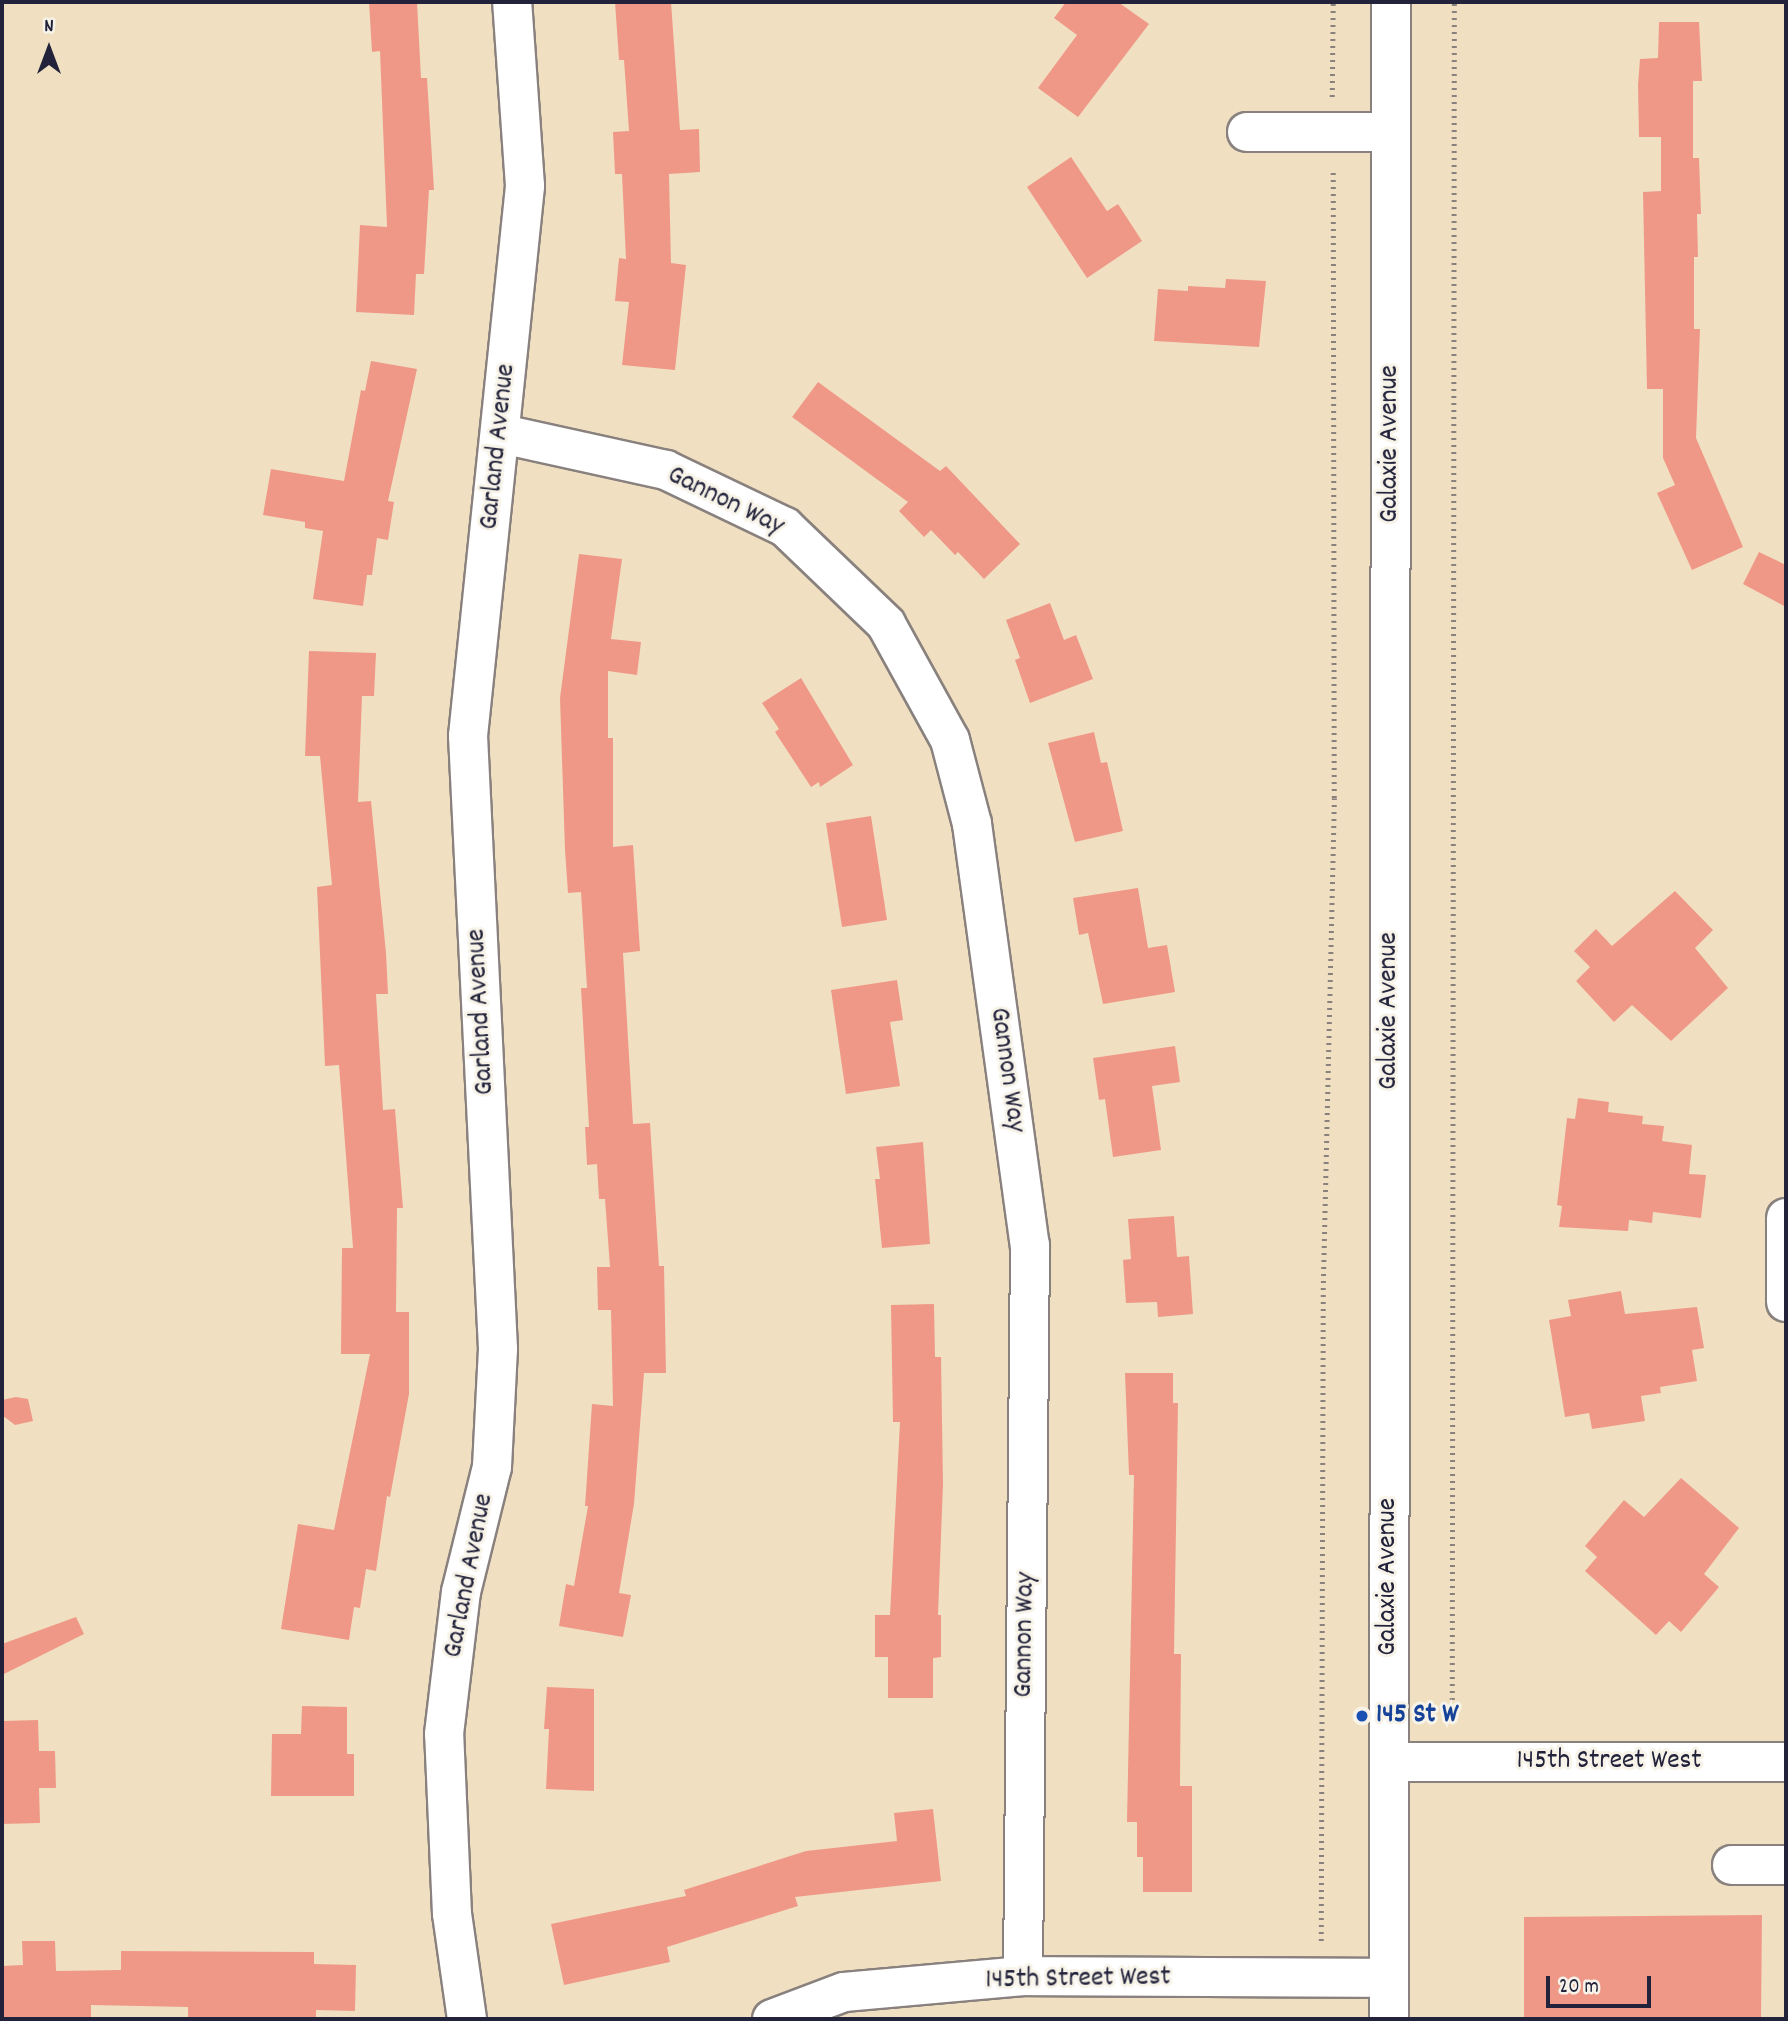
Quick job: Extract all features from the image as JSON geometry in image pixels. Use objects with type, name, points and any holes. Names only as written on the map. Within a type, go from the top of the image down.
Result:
[{"type":"street","name":"Garland Avenue","points":[[467,2019],[452,1914],[444,1734],[461,1592],[492,1468],[497,1362],[468,736],[502,434],[525,186],[512,2]]},
{"type":"street","name":"Galaxie Avenue","points":[[1389,2019],[1391,2]]},
{"type":"street","points":[[1247,132],[1391,132]]},
{"type":"street","name":"Gannon Way","points":[[502,434],[666,470],[785,527],[886,624],[950,740],[972,824],[1030,1245],[1023,1976]]},
{"type":"street","points":[[1786,1218],[1786,1301]]},
{"type":"street","name":"145th Street West","points":[[1389,1762],[1786,1762]]},
{"type":"street","points":[[1732,1865],[1786,1865]]},
{"type":"street","name":"145th Street West","points":[[772,2019],[844,1992],[1023,1976],[1389,1978]]},
{"type":"path","points":[[1321,1937],[1323,1290],[1334,798],[1333,2]]},
{"type":"path","points":[[1452,1721],[1454,2]]},
{"type":"building","points":[[369,2],[417,2],[421,78],[427,78],[434,190],[429,190],[424,274],[416,274],[414,315],[356,312],[360,225],[387,227],[380,51],[372,52]]},
{"type":"building","points":[[615,2],[671,2],[680,130],[699,129],[700,172],[669,174],[671,263],[686,265],[675,370],[622,365],[629,302],[615,301],[619,258],[626,259],[622,174],[615,174],[613,132],[629,131],[624,60],[619,60]]},
{"type":"building","points":[[1066,2],[1118,2],[1149,24],[1078,117],[1038,88],[1077,35],[1054,18]]},
{"type":"building","points":[[1659,22],[1699,22],[1702,81],[1693,81],[1693,158],[1699,158],[1701,214],[1697,214],[1698,257],[1694,257],[1694,329],[1700,329],[1696,438],[1743,547],[1692,570],[1657,493],[1675,485],[1663,458],[1663,389],[1647,389],[1643,192],[1661,191],[1661,137],[1639,137],[1638,85],[1640,59],[1658,58]]},
{"type":"building","points":[[1071,157],[1107,211],[1118,204],[1142,241],[1087,278],[1027,187]]},
{"type":"building","points":[[1226,279],[1266,281],[1259,347],[1154,341],[1158,289],[1188,291],[1188,286],[1225,288]]},
{"type":"building","points":[[371,361],[417,369],[388,501],[394,502],[388,540],[377,538],[372,575],[367,575],[363,606],[313,599],[323,531],[305,528],[305,522],[263,515],[271,469],[344,481],[361,390],[365,391]]},
{"type":"building","points":[[818,382],[940,471],[946,466],[1020,544],[984,579],[958,552],[955,555],[931,530],[924,537],[899,511],[908,502],[792,417]]},
{"type":"building","points":[[1759,552],[1786,565],[1786,607],[1743,584]]},
{"type":"building","points":[[579,554],[622,559],[611,639],[641,642],[637,675],[608,671],[608,738],[613,738],[613,847],[633,845],[640,951],[623,953],[633,1124],[650,1123],[659,1266],[664,1266],[666,1373],[644,1373],[634,1504],[619,1593],[631,1595],[623,1637],[559,1626],[566,1584],[574,1586],[588,1506],[585,1506],[592,1404],[613,1406],[611,1310],[598,1310],[597,1267],[610,1267],[605,1199],[599,1199],[597,1164],[587,1165],[585,1127],[589,1127],[581,988],[587,988],[581,892],[568,893],[565,850],[560,698]]},
{"type":"building","points":[[1050,603],[1064,640],[1076,635],[1093,679],[1030,703],[1015,660],[1020,658],[1006,620]]},
{"type":"building","points":[[309,651],[376,653],[374,696],[362,696],[358,802],[371,801],[388,994],[376,994],[383,1110],[395,1109],[403,1208],[397,1208],[396,1312],[409,1312],[409,1394],[390,1497],[387,1496],[376,1571],[366,1569],[360,1608],[354,1607],[349,1640],[281,1629],[298,1524],[334,1530],[370,1354],[341,1354],[342,1248],[353,1248],[339,1065],[325,1066],[317,887],[332,885],[320,756],[305,756]]},
{"type":"building","points":[[801,678],[853,765],[820,787],[819,782],[811,787],[775,732],[779,729],[762,703]]},
{"type":"building","points":[[1094,732],[1101,763],[1107,762],[1123,831],[1075,842],[1048,743]]},
{"type":"building","points":[[871,816],[887,920],[842,927],[826,823]]},
{"type":"building","points":[[1138,888],[1148,948],[1167,945],[1175,992],[1103,1004],[1088,933],[1079,935],[1073,898]]},
{"type":"building","points":[[1675,891],[1713,930],[1695,948],[1728,988],[1671,1041],[1632,1005],[1614,1022],[1576,981],[1590,967],[1574,951],[1596,929],[1612,946]]},
{"type":"building","points":[[897,980],[903,1020],[890,1022],[900,1086],[846,1094],[831,990]]},
{"type":"building","points":[[1175,1046],[1180,1082],[1152,1086],[1161,1150],[1113,1157],[1105,1099],[1099,1100],[1093,1058]]},
{"type":"building","points":[[1578,1098],[1609,1102],[1608,1112],[1643,1116],[1642,1124],[1664,1126],[1662,1141],[1692,1145],[1689,1174],[1706,1175],[1701,1218],[1653,1212],[1652,1223],[1629,1220],[1628,1231],[1559,1227],[1562,1206],[1557,1205],[1567,1118],[1575,1119]]},
{"type":"building","points":[[923,1142],[930,1244],[882,1248],[875,1179],[880,1179],[876,1147]]},
{"type":"building","points":[[1174,1216],[1177,1257],[1189,1256],[1193,1314],[1158,1317],[1157,1302],[1126,1303],[1123,1260],[1131,1259],[1128,1219]]},
{"type":"building","points":[[1621,1291],[1625,1314],[1697,1307],[1704,1348],[1692,1350],[1697,1381],[1660,1387],[1661,1393],[1641,1396],[1645,1421],[1592,1429],[1589,1413],[1565,1417],[1549,1320],[1571,1316],[1568,1300]]},
{"type":"building","points":[[934,1304],[935,1357],[941,1357],[943,1484],[938,1615],[941,1615],[941,1657],[933,1658],[933,1698],[888,1698],[888,1657],[875,1657],[875,1615],[890,1615],[900,1422],[893,1422],[891,1305]]},
{"type":"building","points":[[1125,1373],[1173,1373],[1173,1403],[1178,1403],[1174,1654],[1181,1654],[1180,1786],[1192,1786],[1192,1892],[1143,1892],[1143,1857],[1137,1857],[1137,1822],[1127,1822],[1134,1475],[1129,1475]]},
{"type":"building","points":[[16,1397],[28,1399],[33,1421],[15,1425],[2,1415],[2,1400]]},
{"type":"building","points":[[1681,1478],[1739,1528],[1704,1574],[1719,1587],[1681,1632],[1669,1621],[1656,1635],[1585,1571],[1597,1557],[1585,1546],[1624,1500],[1644,1517]]},
{"type":"building","points":[[76,1617],[84,1634],[2,1675],[2,1644]]},
{"type":"building","points":[[547,1687],[594,1689],[594,1791],[546,1789],[549,1729],[544,1729]]},
{"type":"building","points":[[302,1706],[347,1707],[347,1754],[354,1754],[354,1796],[271,1796],[272,1734],[301,1734]]},
{"type":"building","points":[[38,1720],[39,1751],[55,1751],[56,1788],[39,1788],[40,1823],[2,1824],[2,1721]]},
{"type":"building","points":[[933,1809],[941,1881],[795,1897],[798,1906],[667,1947],[670,1962],[564,1985],[551,1924],[686,1896],[684,1890],[806,1851],[897,1841],[894,1813]]},
{"type":"building","points":[[1762,1915],[1761,2019],[1524,2019],[1524,1917]]},
{"type":"building","points":[[22,1941],[55,1941],[56,1971],[121,1970],[121,1951],[314,1952],[314,1964],[356,1965],[355,2011],[316,2010],[316,2019],[269,2019],[188,2017],[188,2007],[91,2005],[91,2017],[2,2018],[2,1966],[23,1965]]},
{"type":"place","name":"145 St W","points":[[1362,1716]]}]
